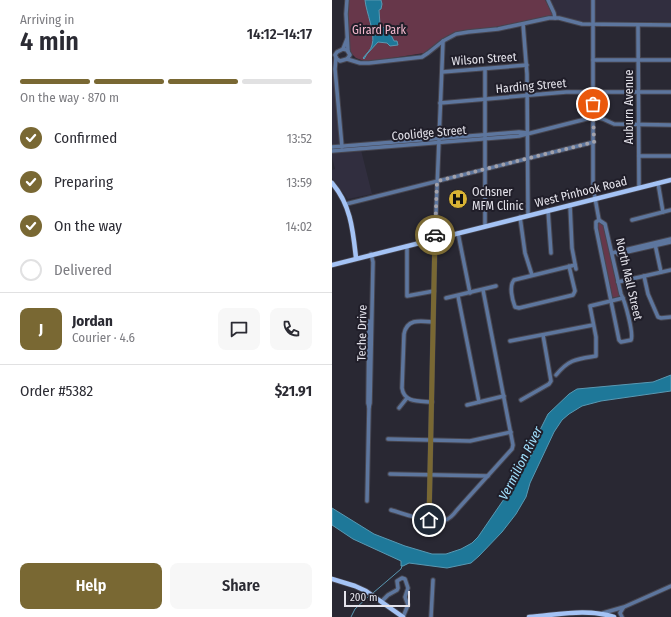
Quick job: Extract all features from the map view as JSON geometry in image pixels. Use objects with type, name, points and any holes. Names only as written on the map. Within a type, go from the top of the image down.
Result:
[{"type":"main road","name":"West Pinhook Road","points":[[332,265],[671,180]]},
{"type":"main road","points":[[332,183],[346,204],[351,221],[356,258]]},
{"type":"main road","points":[[332,579],[366,591],[403,617]]},
{"type":"main road","points":[[529,617],[591,612],[614,617]]},
{"type":"street","points":[[347,0],[347,39],[349,55]]},
{"type":"street","points":[[548,0],[555,18]]},
{"type":"street","points":[[593,0],[593,187],[599,220],[596,222],[596,228],[611,301]]},
{"type":"street","points":[[343,49],[349,55],[362,62],[370,63],[422,57],[443,41],[464,32],[498,29],[544,19],[555,18],[578,24],[593,25],[671,25]]},
{"type":"street","points":[[523,24],[528,96],[528,216]]},
{"type":"street","name":"Auburn Avenue","points":[[638,25],[639,188]]},
{"type":"street","points":[[334,55],[343,49],[347,39]]},
{"type":"street","points":[[429,520],[435,238],[443,41]]},
{"type":"street","points":[[334,55],[340,61]]},
{"type":"street","points":[[334,55],[343,148]]},
{"type":"street","points":[[336,71],[340,61],[349,55]]},
{"type":"street","points":[[593,60],[671,60]]},
{"type":"street","name":"Wilson Street","points":[[442,72],[527,65]]},
{"type":"street","points":[[485,69],[485,226]]},
{"type":"street","name":"Harding Street","points":[[440,103],[561,92],[671,92]]},
{"type":"street","points":[[594,117],[614,124],[671,125]]},
{"type":"street","name":"Coolidge Street","points":[[332,147],[343,148],[439,140],[519,136],[594,117]]},
{"type":"street","points":[[346,204],[594,142]]},
{"type":"street","name":"Coolidge Street","points":[[332,151],[343,148]]},
{"type":"street","points":[[639,156],[671,156]]},
{"type":"street","points":[[658,183],[663,212]]},
{"type":"street","points":[[570,205],[572,248],[576,270]]},
{"type":"street","points":[[548,210],[551,253]]},
{"type":"street","points":[[632,220],[671,210]]},
{"type":"street","points":[[520,217],[525,253],[532,276]]},
{"type":"street","name":"North Mall Street","points":[[599,220],[605,224],[632,337],[631,340],[626,342],[619,341],[611,301]]},
{"type":"street","points":[[458,233],[470,293]]},
{"type":"street","points":[[612,254],[671,239]]},
{"type":"street","points":[[655,244],[671,242]]},
{"type":"street","points":[[655,244],[661,272]]},
{"type":"street","points":[[407,246],[406,296],[434,291]]},
{"type":"street","name":"Teche Drive","points":[[367,501],[368,403],[371,330],[371,254]]},
{"type":"street","points":[[569,266],[575,290],[573,295],[518,308],[514,306],[511,290],[512,282],[514,280],[576,264]]},
{"type":"street","points":[[618,282],[671,270]]},
{"type":"street","points":[[644,276],[648,294],[658,317],[671,317]]},
{"type":"street","points":[[446,298],[496,286]]},
{"type":"street","points":[[391,510],[429,520],[443,521],[448,519],[512,450],[513,445],[511,432],[483,290]]},
{"type":"street","points":[[458,296],[479,402]]},
{"type":"street","points":[[556,375],[566,364],[581,358],[596,356],[596,337],[590,306],[623,298]]},
{"type":"street","points":[[432,402],[412,401],[407,398],[402,389],[405,329],[408,325],[414,322],[433,322]]},
{"type":"street","points":[[510,341],[543,336],[593,325]]},
{"type":"street","points":[[521,400],[549,384],[551,381],[543,336]]},
{"type":"street","points":[[467,405],[504,396]]},
{"type":"street","points":[[399,408],[407,398]]},
{"type":"street","points":[[388,439],[470,441],[511,432]]},
{"type":"street","points":[[390,474],[488,476]]},
{"type":"street","points":[[381,602],[388,595],[398,589],[397,581],[402,578],[406,580],[408,588],[405,597],[408,605],[403,617]]},
{"type":"street","points":[[431,617],[433,580]]},
{"type":"street","points":[[603,614],[624,607],[671,586]]},
{"type":"street","points":[[622,617],[620,612],[624,607]]},
{"type":"shaded area","points":[[550,0],[671,0],[671,22],[580,21],[557,15]]},
{"type":"shaded area","points":[[332,58],[341,152],[361,150],[372,194],[348,199],[332,178],[332,170],[335,169],[332,157]]},
{"type":"green space","name":"Girard Park","points":[[348,0],[545,0],[554,15],[491,28],[462,31],[447,36],[424,53],[367,62],[356,58],[350,52],[347,8]]},
{"type":"green space","points":[[599,222],[604,224],[621,296],[612,298],[596,227]]},
{"type":"water","points":[[365,0],[381,0],[381,9],[379,10],[380,25],[389,31],[394,41],[397,41],[398,45],[390,46],[387,43],[378,42],[364,59],[363,58],[370,50],[373,40]]},
{"type":"water","points":[[671,375],[671,391],[601,401],[582,406],[562,420],[554,432],[530,483],[526,497],[516,514],[502,532],[471,563],[447,568],[409,563],[401,566],[401,561],[353,539],[332,525],[332,508],[374,534],[405,546],[432,554],[446,554],[461,549],[472,543],[478,537],[515,483],[535,448],[539,432],[548,414],[569,394],[577,389],[653,382]]},
{"type":"waterway","points":[[373,593],[401,569],[402,566]]},
{"type":"waterway","points":[[351,617],[355,609],[370,595]]},
{"type":"way so far","points":[[435,235],[437,181],[594,142],[593,104]]},
{"type":"place","name":"Ochsner MFM Clinic","points":[[458,199]]},
{"type":"route","points":[[429,520],[435,235]]},
{"type":"water label","name":"Vermilion River","points":[[520,463]]}]
